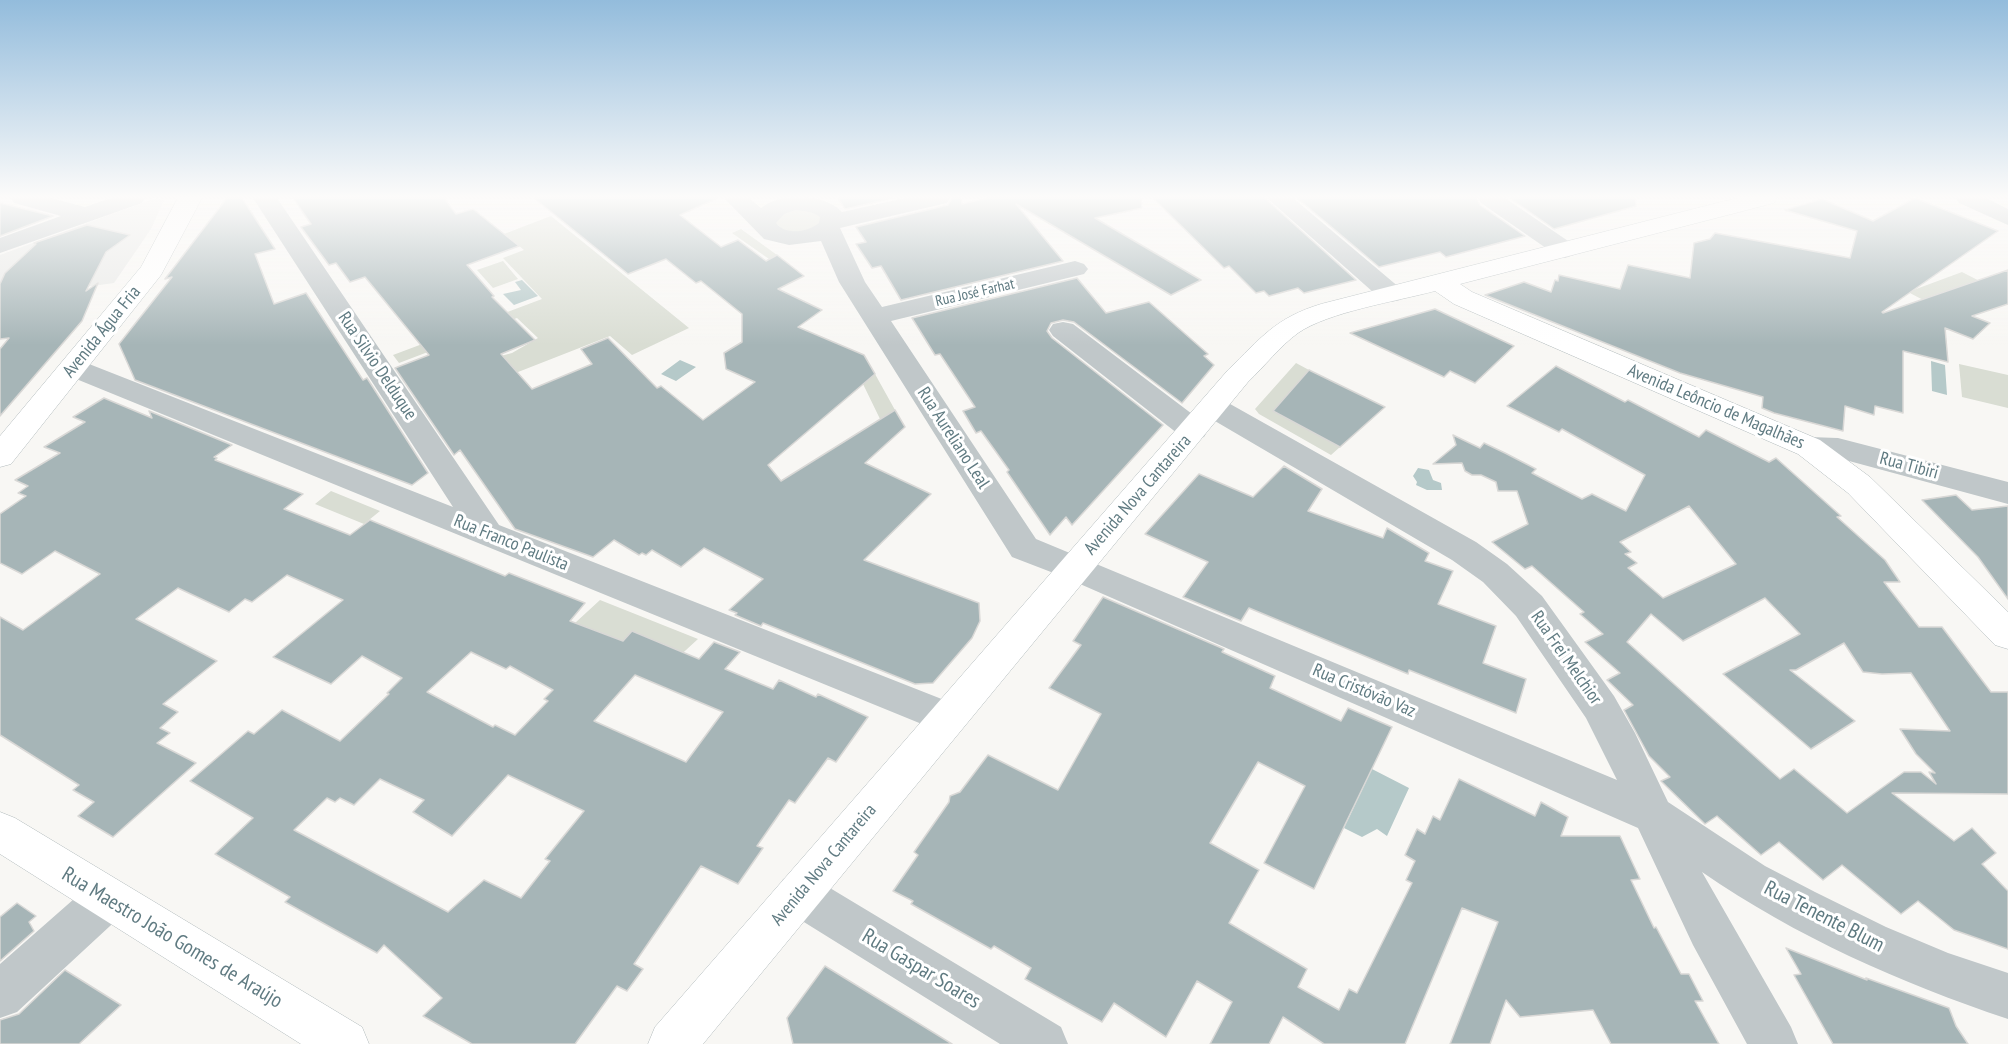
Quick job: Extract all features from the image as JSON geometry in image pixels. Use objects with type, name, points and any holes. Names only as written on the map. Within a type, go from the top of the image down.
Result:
[{"type":"main road","name":"Avenida Água Fria","points":[[0,457],[152,270],[166,247]]},
{"type":"main road","name":"Avenida Nova Cantareira","points":[[672,1044],[1238,376],[1295,323],[1330,310],[1577,247]]},
{"type":"main road","name":"Avenida Leôncio de Magalhães","points":[[1439,282],[1463,298],[1809,447],[1859,485],[2008,635]]},
{"type":"main road","name":"Rua Maestro João Gomes de Araújo","points":[[0,831],[345,1044]]},
{"type":"street","name":"Rua Silvio Delduque","points":[[297,247],[488,534]]},
{"type":"street","name":"Rua Aureliano Leal","points":[[799,247],[852,282]]},
{"type":"street","name":"Rua Aureliano Leal","points":[[838,247],[852,282],[1024,548],[1076,568]]},
{"type":"street","points":[[1335,247],[1391,294]]},
{"type":"street","points":[[1559,247],[1564,250]]},
{"type":"street","name":"Rua José Farhat","points":[[874,317],[1075,269]]},
{"type":"street","name":"Rua Frei Melchior","points":[[1063,330],[1203,419],[1464,551],[1512,589],[1529,606],[1600,707],[1621,745],[1652,814],[1710,930],[1774,1044]]},
{"type":"street","name":"Rua Franco Paulista","points":[[74,368],[948,718]]},
{"type":"street","name":"Rua Tibiri","points":[[1809,447],[1838,448],[2008,493]]},
{"type":"street","name":"Rua Cristóvão Vaz","points":[[1076,568],[1652,814]]},
{"type":"street","name":"Rua Tenente Blum","points":[[1652,814],[1750,880],[1799,907],[1870,943],[1948,976],[2008,996]]},
{"type":"street","name":"Rua Gaspar Soares","points":[[799,894],[1044,1044]]},
{"type":"street","points":[[0,994],[107,899]]},
{"type":"shaded area","points":[[23,247],[139,247],[114,283],[0,299],[0,255]]},
{"type":"shaded area","points":[[520,247],[589,247],[689,328],[632,355],[610,336],[513,374],[497,357],[512,353],[538,338],[517,318],[399,363],[393,355],[542,299],[503,258],[524,250]]},
{"type":"shaded area","points":[[752,247],[766,247],[777,255],[769,259]]},
{"type":"shaded area","points":[[503,261],[518,279],[493,288],[477,270]]},
{"type":"shaded area","points":[[1962,272],[1999,291],[1944,311],[1908,292]]},
{"type":"shaded area","points":[[522,280],[538,296],[514,305],[503,294],[521,290],[515,282]]},
{"type":"shaded area","points":[[680,360],[696,367],[676,381],[661,374]]},
{"type":"shaded area","points":[[1931,361],[1945,365],[1947,395],[1932,391]]},
{"type":"shaded area","points":[[1296,363],[1309,370],[1273,411],[1340,447],[1331,455],[1259,414],[1255,409]]},
{"type":"shaded area","points":[[1959,364],[2008,375],[2008,408],[1962,397]]},
{"type":"shaded area","points":[[875,374],[895,410],[880,419],[863,384]]},
{"type":"shaded area","points":[[1418,468],[1429,470],[1433,480],[1441,483],[1442,490],[1427,490],[1416,485],[1417,482],[1413,476]]},
{"type":"shaded area","points":[[331,491],[380,511],[364,524],[315,504]]},
{"type":"shaded area","points":[[600,600],[698,639],[674,661],[575,623]]},
{"type":"shaded area","points":[[1372,769],[1409,788],[1387,836],[1377,829],[1362,837],[1344,828]]},
{"type":"building","points":[[33,247],[113,247],[106,252],[86,291],[98,283],[82,321],[0,416],[0,349],[9,338],[0,339],[0,284],[5,273]]},
{"type":"building","points":[[190,247],[274,247],[275,249],[255,254],[274,304],[306,293],[363,380],[367,378],[428,473],[412,485],[135,380],[119,344],[172,277],[165,279]]},
{"type":"building","points":[[316,247],[517,247],[467,265],[494,296],[492,297],[535,340],[501,354],[532,389],[592,364],[581,349],[608,338],[657,388],[661,386],[703,420],[755,382],[726,369],[724,353],[742,342],[742,314],[701,281],[696,283],[666,259],[628,274],[594,247],[747,247],[766,261],[777,255],[804,276],[778,289],[822,310],[798,327],[864,355],[875,374],[768,465],[781,481],[895,410],[905,427],[865,463],[931,494],[864,560],[979,603],[980,621],[972,638],[933,683],[915,684],[763,623],[761,626],[735,615],[737,613],[729,610],[763,579],[704,548],[681,567],[652,550],[646,555],[642,553],[639,555],[614,540],[593,557],[515,529],[460,450],[454,455],[395,368],[429,355],[365,277],[350,282],[336,263],[329,265]]},
{"type":"building","points":[[858,247],[1051,247],[1063,261],[901,300],[881,266],[872,268]]},
{"type":"building","points":[[1089,247],[1144,247],[1201,280],[1171,295]]},
{"type":"building","points":[[1202,247],[1319,247],[1356,280],[1304,293],[1298,288],[1269,296],[1264,291],[1256,293],[1229,266],[1224,268]]},
{"type":"building","points":[[1355,247],[1485,247],[1446,257],[1440,252],[1379,267]]},
{"type":"building","points":[[1694,247],[1789,247],[1850,258],[1853,247],[1975,247],[1882,312],[2008,270],[2008,304],[1972,316],[1990,323],[1973,339],[1945,328],[1948,362],[1903,351],[1903,413],[1875,406],[1874,415],[1845,406],[1843,431],[1774,413],[1762,408],[1763,397],[1680,373],[1485,295],[1524,282],[1551,292],[1559,275],[1620,289],[1628,265],[1690,278]]},
{"type":"building","points":[[1077,278],[1106,313],[1149,302],[1208,354],[1204,356],[1214,365],[1182,403],[1074,322],[1063,320],[1051,323],[1047,331],[1052,338],[1163,425],[1072,525],[1066,517],[1050,535],[981,431],[976,433],[963,411],[975,407],[940,354],[935,355],[912,318]]},
{"type":"building","points":[[1435,309],[1514,346],[1475,383],[1450,371],[1444,377],[1350,333]]},
{"type":"building","points":[[1556,366],[1699,437],[1706,430],[1769,462],[1776,458],[1841,516],[1837,517],[1885,560],[1900,582],[1884,582],[1919,627],[1942,627],[1991,692],[2008,692],[2008,794],[1892,793],[1954,841],[1972,828],[1996,853],[1982,864],[2008,891],[2008,949],[1954,930],[1918,901],[1901,914],[1842,865],[1823,880],[1779,842],[1761,855],[1717,816],[1705,824],[1661,781],[1670,777],[1649,756],[1624,710],[1633,705],[1607,680],[1620,673],[1585,642],[1603,634],[1580,614],[1584,612],[1532,566],[1525,569],[1492,542],[1528,524],[1517,491],[1498,491],[1496,482],[1481,475],[1472,475],[1465,471],[1462,463],[1433,464],[1456,445],[1453,435],[1480,448],[1484,443],[1505,453],[1536,469],[1532,473],[1582,499],[1592,494],[1626,511],[1645,475],[1562,429],[1559,432],[1507,406]],"holes":[[[1689,506],[1736,564],[1663,598],[1628,568],[1637,563],[1625,554],[1631,552],[1620,542]],[[1765,598],[1800,634],[1723,674],[1811,749],[1855,721],[1790,670],[1796,670],[1844,643],[1863,672],[1911,673],[1950,731],[1900,729],[1916,754],[1935,773],[1929,772],[1936,784],[1921,772],[1904,772],[1847,813],[1794,769],[1780,779],[1627,642],[1651,614],[1683,641]]]},
{"type":"building","points":[[1309,370],[1385,407],[1340,447],[1273,411]]},
{"type":"building","points":[[104,398],[152,418],[149,411],[232,445],[214,457],[217,458],[215,460],[303,494],[284,509],[350,535],[370,520],[505,576],[509,573],[585,603],[570,621],[623,641],[632,631],[699,659],[714,642],[740,652],[725,669],[773,689],[779,680],[816,697],[818,694],[868,717],[836,762],[828,758],[795,803],[789,800],[757,846],[763,848],[738,884],[701,866],[634,964],[643,969],[627,991],[617,986],[575,1044],[472,1044],[423,1016],[442,998],[384,945],[377,953],[285,902],[290,897],[215,854],[253,818],[190,781],[248,731],[254,734],[282,710],[340,741],[389,694],[387,693],[402,678],[362,656],[331,684],[273,657],[343,600],[287,575],[252,602],[245,599],[229,612],[178,588],[136,619],[217,661],[163,704],[178,712],[160,728],[170,733],[157,743],[196,763],[113,837],[78,816],[94,802],[73,790],[79,785],[0,735],[0,617],[23,630],[100,574],[55,551],[22,574],[0,563],[0,514],[26,496],[18,493],[28,486],[15,480],[60,453],[44,447],[85,422],[73,417]],"holes":[[[471,652],[506,669],[510,666],[553,690],[544,699],[548,701],[515,735],[495,725],[493,727],[427,692]],[[635,675],[723,712],[686,762],[594,721]],[[508,775],[584,811],[545,859],[550,861],[521,898],[484,880],[448,912],[294,830],[327,798],[335,802],[340,798],[354,805],[380,779],[424,800],[413,812],[452,836]]]},
{"type":"building","points":[[1284,466],[1322,489],[1308,511],[1383,538],[1387,528],[1429,553],[1425,561],[1453,571],[1438,604],[1496,626],[1483,663],[1526,679],[1516,713],[1409,670],[1408,674],[1249,608],[1241,621],[1183,597],[1208,562],[1145,534],[1199,474],[1253,497]]},
{"type":"building","points":[[1956,495],[1972,510],[2008,506],[2008,599],[1978,557],[1922,500]]},
{"type":"building","points":[[1103,597],[1224,649],[1222,652],[1275,676],[1270,688],[1341,721],[1348,708],[1392,727],[1314,889],[1264,863],[1305,786],[1258,762],[1210,843],[1259,870],[1229,923],[1307,969],[1298,987],[1339,1010],[1349,989],[1357,993],[1412,883],[1406,880],[1415,861],[1405,855],[1417,829],[1425,834],[1433,816],[1440,820],[1459,779],[1535,816],[1541,802],[1568,817],[1561,836],[1620,836],[1640,879],[1631,880],[1654,928],[1656,927],[1681,974],[1689,974],[1703,1001],[1695,1001],[1719,1044],[1611,1044],[1593,1010],[1520,1017],[1506,1000],[1490,1044],[1450,1044],[1498,922],[1462,908],[1405,1044],[1324,1044],[1283,1017],[1269,1044],[1210,1044],[1232,1002],[1197,981],[1166,1037],[1114,1003],[1102,1022],[1025,979],[1031,968],[994,946],[991,949],[911,904],[913,901],[893,891],[918,855],[914,852],[949,802],[950,796],[960,792],[988,755],[1058,790],[1101,714],[1049,688],[1081,645],[1073,641]]},
{"type":"building","points":[[17,903],[36,916],[29,922],[34,931],[0,961],[0,917]]},
{"type":"building","points":[[1786,948],[1867,980],[1866,978],[1949,1008],[1956,1026],[1968,1044],[1833,1044],[1794,975],[1801,974]]},
{"type":"building","points":[[825,966],[952,1044],[793,1044],[787,1018]]},
{"type":"building","points":[[65,970],[121,1005],[79,1044],[0,1044],[0,1020],[19,1014]]}]
